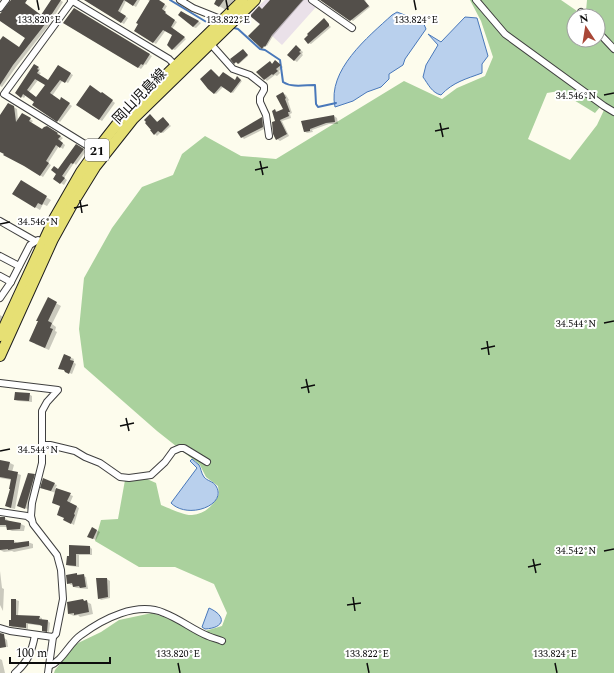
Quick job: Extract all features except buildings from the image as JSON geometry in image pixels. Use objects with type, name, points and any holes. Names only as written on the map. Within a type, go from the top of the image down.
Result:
[{"type":"main road","name":"岡山児島線","points":[[0,356],[44,239],[107,151],[179,69],[224,24],[243,0]]},
{"type":"main road","name":"岡山児島線","points":[[224,24],[255,0]]},
{"type":"main road","name":"岡山児島線","points":[[0,336],[44,239],[67,196],[96,151],[121,119],[179,69]]},
{"type":"street","points":[[0,8],[6,0]]},
{"type":"street","points":[[96,151],[4,94],[72,0],[169,58],[179,69]]},
{"type":"street","points":[[180,0],[193,8],[218,18],[224,24]]},
{"type":"street","points":[[312,0],[352,28]]},
{"type":"street","points":[[476,0],[505,34],[614,112]]},
{"type":"street","points":[[208,40],[233,69],[250,75],[264,86],[264,90],[260,97],[260,102],[266,115],[269,136]]},
{"type":"street","points":[[606,40],[614,49]]},
{"type":"street","points":[[0,221],[44,239]]},
{"type":"street","points":[[0,298],[11,282],[30,245],[44,239]]},
{"type":"street","points":[[0,256],[19,266]]},
{"type":"street","points":[[0,276],[11,282]]},
{"type":"street","points":[[0,384],[58,390],[47,402],[42,411],[42,463],[32,503],[31,519],[33,524],[57,555],[61,570],[63,599],[56,634],[53,637],[48,670]]},
{"type":"street","points":[[43,445],[50,445],[75,451],[85,458],[100,462],[120,477],[129,478],[151,475],[165,462],[173,451],[180,448],[184,448],[207,462]]},
{"type":"street","points":[[0,512],[27,516],[31,519]]},
{"type":"street","points":[[48,670],[61,658],[74,641],[81,635],[108,618],[130,611],[150,610],[163,612],[208,637],[222,641]]},
{"type":"street","points":[[0,628],[53,637]]},
{"type":"street","points":[[15,673],[28,660],[35,635]]},
{"type":"shaded area","points":[[265,0],[308,0],[316,7],[282,45],[249,15]]},
{"type":"green space","points":[[470,0],[561,0],[573,8],[566,8],[566,48],[606,48],[606,8],[586,8],[587,0],[614,0],[614,673],[54,673],[76,644],[101,632],[119,620],[152,613],[205,631],[222,626],[227,613],[214,584],[175,567],[139,567],[95,541],[101,520],[118,519],[125,480],[147,479],[156,483],[161,505],[177,512],[189,515],[205,511],[212,505],[219,494],[218,486],[206,477],[200,465],[157,431],[84,367],[79,329],[84,278],[112,228],[142,187],[173,175],[182,154],[205,136],[241,156],[276,159],[404,81],[442,99],[457,88],[485,76],[493,57],[481,21]],"holes":[[[559,91],[595,113],[600,107],[604,110],[597,125],[570,160],[528,139],[547,93]]]},
{"type":"water","points":[[397,12],[423,22],[426,29],[405,59],[403,65],[389,74],[389,79],[381,87],[367,92],[353,101],[335,107],[334,93],[337,80],[343,67],[361,44]]},
{"type":"water","points":[[465,17],[477,18],[488,56],[482,64],[482,73],[455,84],[441,95],[433,90],[423,77],[426,65],[438,45],[428,34],[441,42]]},
{"type":"water","points":[[192,459],[199,465],[204,477],[215,484],[218,493],[212,504],[196,510],[187,510],[178,508],[171,503],[197,468],[190,461]]},
{"type":"water","points":[[209,608],[219,615],[221,621],[217,626],[205,629],[202,627]]},
{"type":"waterway","points":[[170,0],[208,23]]},
{"type":"waterway","points":[[234,28],[238,29],[260,49],[265,50],[280,60],[283,82],[294,86],[315,85],[316,104],[318,107],[336,103]]}]
